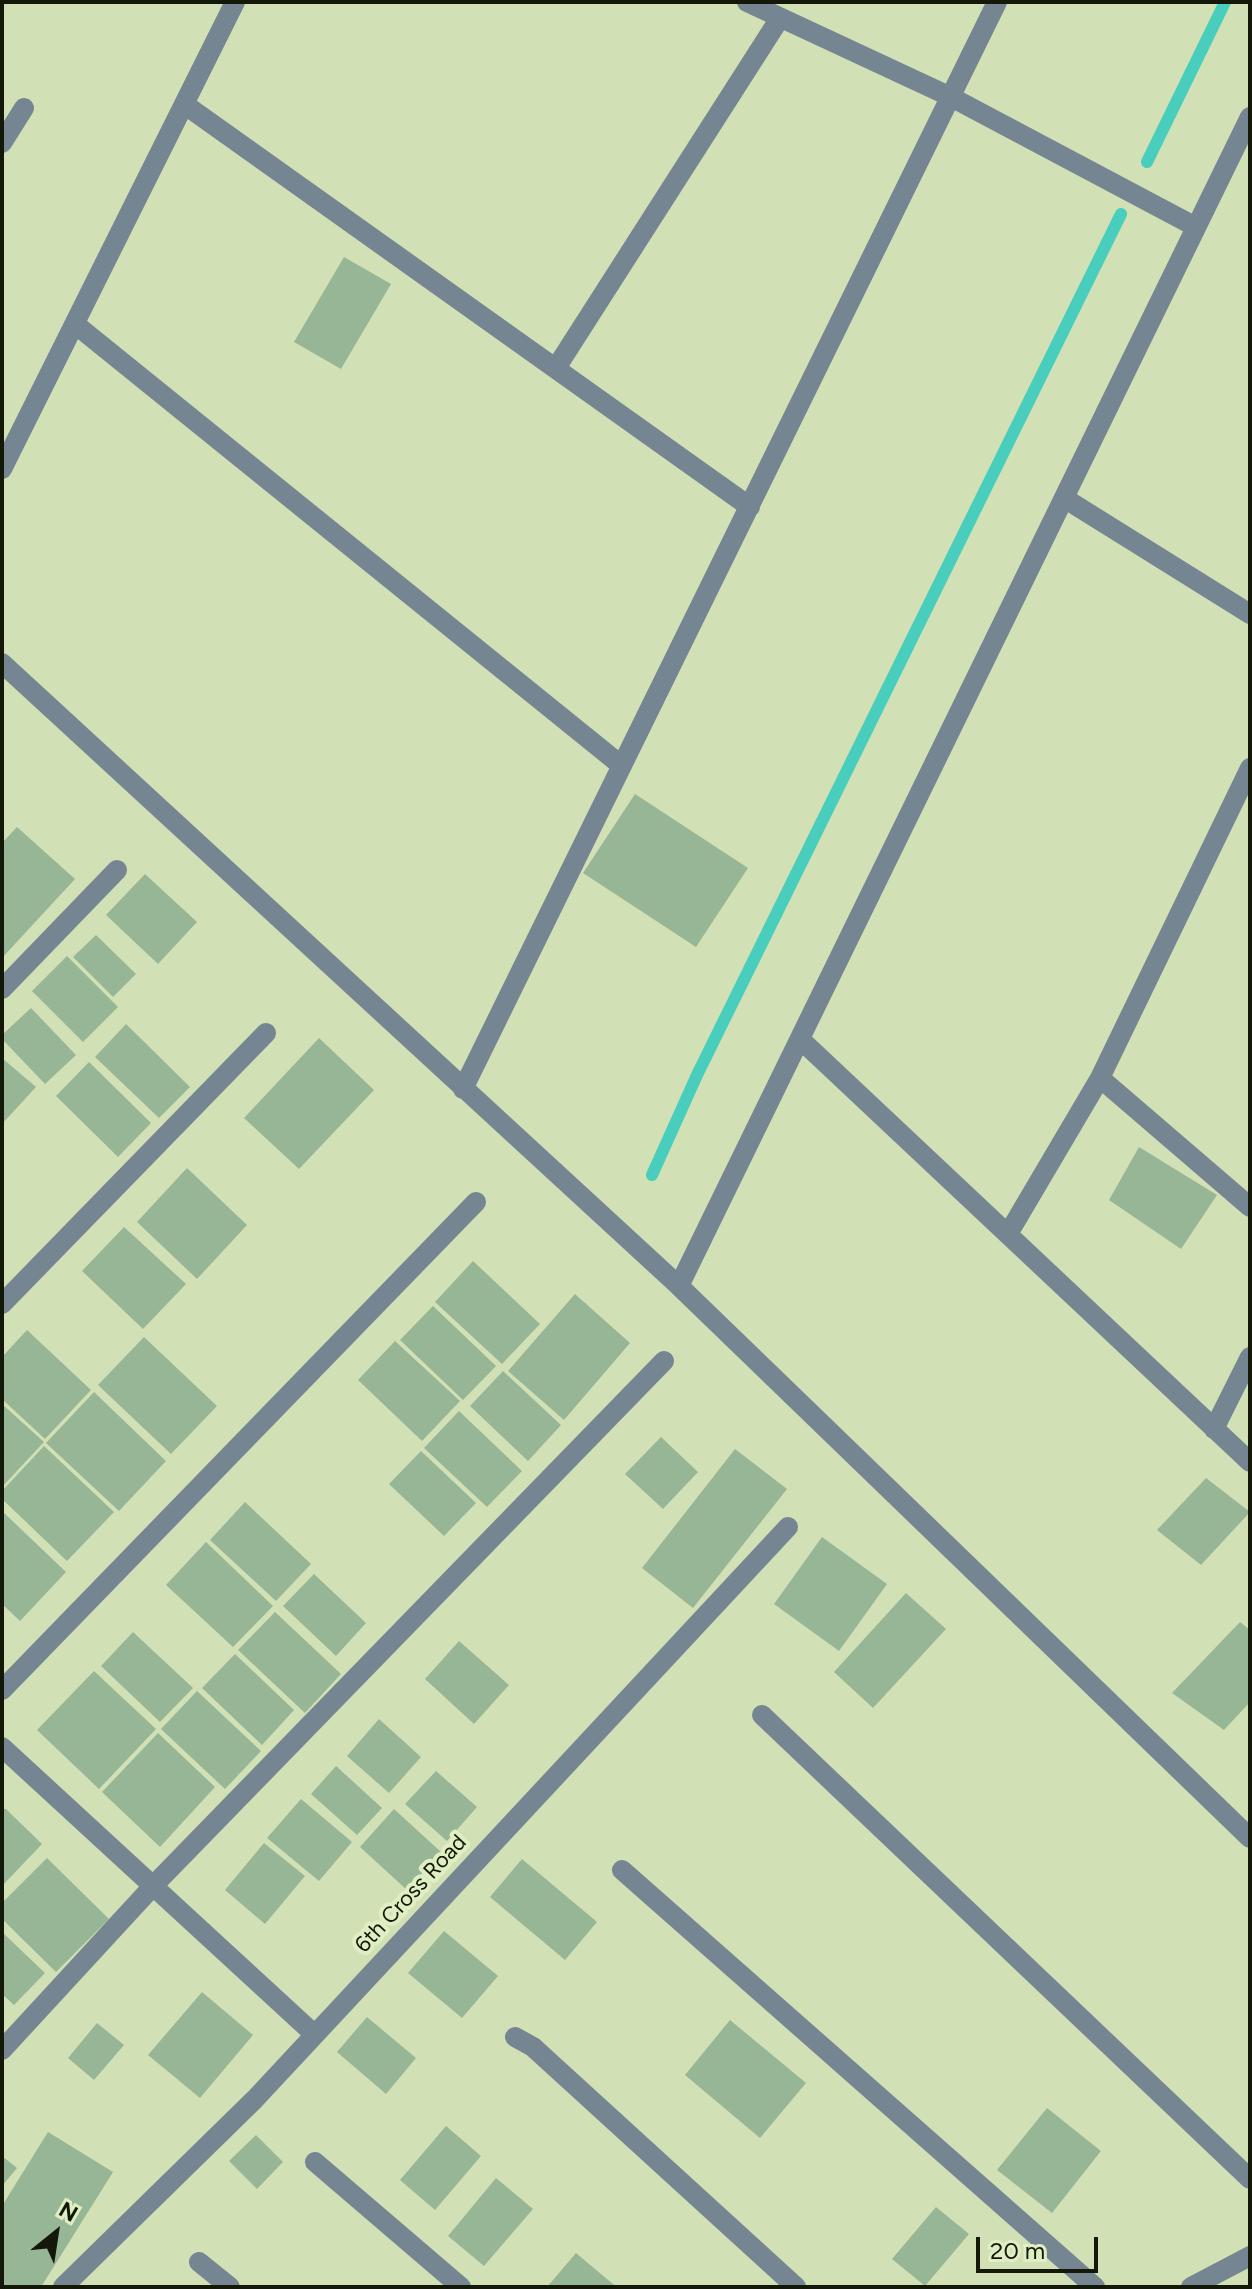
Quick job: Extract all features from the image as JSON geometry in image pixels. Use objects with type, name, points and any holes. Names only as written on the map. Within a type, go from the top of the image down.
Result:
[{"type":"street","points":[[2,469],[235,2]]},
{"type":"street","points":[[747,2],[951,97],[1196,227]]},
{"type":"street","points":[[463,1089],[997,2]]},
{"type":"street","points":[[556,368],[780,18]]},
{"type":"street","points":[[184,104],[750,507]]},
{"type":"street","points":[[2,143],[24,108]]},
{"type":"street","points":[[679,1286],[1250,117]]},
{"type":"street","points":[[75,324],[622,766]]},
{"type":"street","points":[[1064,498],[1250,614]]},
{"type":"street","points":[[2,663],[679,1286],[1250,1838]]},
{"type":"street","points":[[1008,1234],[1100,1078],[1250,768]]},
{"type":"street","points":[[2,989],[117,870]]},
{"type":"street","points":[[2,1304],[266,1033]]},
{"type":"street","points":[[800,1039],[1250,1462]]},
{"type":"street","points":[[1100,1078],[1250,1207]]},
{"type":"street","points":[[2,1690],[476,1202]]},
{"type":"street","points":[[1214,1429],[1250,1357]]},
{"type":"street","points":[[2,2050],[154,1885],[664,1361]]},
{"type":"street","name":"6th Cross Road","points":[[63,2287],[255,2099],[788,1527]]},
{"type":"street","points":[[762,1715],[1250,2179]]},
{"type":"street","points":[[2,1747],[314,2034]]},
{"type":"street","points":[[622,1870],[1095,2287]]},
{"type":"street","points":[[515,2037],[533,2047],[796,2287]]},
{"type":"street","points":[[315,2162],[461,2287]]},
{"type":"street","points":[[1191,2287],[1250,2256]]},
{"type":"street","points":[[199,2262],[230,2287]]},
{"type":"building","points":[[344,257],[391,284],[341,369],[294,342]]},
{"type":"building","points":[[635,794],[748,868],[696,947],[583,873]]},
{"type":"building","points":[[17,827],[75,879],[2,958],[2,843]]},
{"type":"building","points":[[145,874],[197,922],[158,964],[106,915]]},
{"type":"building","points":[[96,935],[136,974],[113,997],[73,957]]},
{"type":"building","points":[[67,956],[118,1007],[83,1042],[32,991]]},
{"type":"building","points":[[31,1008],[76,1055],[45,1084],[2,1039],[2,1035]]},
{"type":"building","points":[[126,1024],[190,1087],[159,1118],[95,1057]]},
{"type":"building","points":[[319,1038],[374,1090],[299,1169],[244,1118]]},
{"type":"building","points":[[2,1058],[36,1087],[2,1124]]},
{"type":"building","points":[[89,1062],[151,1123],[118,1157],[56,1096]]},
{"type":"building","points":[[1139,1147],[1217,1195],[1181,1249],[1109,1200]]},
{"type":"building","points":[[187,1168],[247,1225],[197,1279],[137,1222]]},
{"type":"building","points":[[124,1227],[186,1284],[143,1329],[82,1271]]},
{"type":"building","points":[[473,1261],[540,1324],[502,1364],[435,1302]]},
{"type":"building","points":[[575,1294],[630,1343],[564,1420],[508,1371]]},
{"type":"building","points":[[433,1306],[496,1366],[463,1400],[400,1340]]},
{"type":"building","points":[[27,1330],[91,1390],[45,1439],[2,1399],[2,1357]]},
{"type":"building","points":[[144,1337],[217,1406],[171,1454],[98,1385]]},
{"type":"building","points":[[395,1341],[460,1401],[422,1441],[358,1380]]},
{"type":"building","points":[[503,1371],[561,1425],[528,1461],[470,1406]]},
{"type":"building","points":[[94,1392],[166,1461],[119,1511],[46,1443]]},
{"type":"building","points":[[2,1404],[44,1442],[2,1487]]},
{"type":"building","points":[[459,1411],[522,1471],[487,1507],[424,1448]]},
{"type":"building","points":[[661,1437],[698,1472],[663,1509],[625,1474]]},
{"type":"building","points":[[44,1446],[114,1512],[67,1561],[2,1499],[2,1491]]},
{"type":"building","points":[[735,1449],[787,1489],[693,1608],[642,1568]]},
{"type":"building","points":[[421,1451],[476,1503],[444,1536],[389,1484]]},
{"type":"building","points":[[1206,1478],[1250,1512],[1201,1565],[1157,1530]]},
{"type":"building","points":[[245,1502],[311,1564],[276,1601],[210,1540]]},
{"type":"building","points":[[2,1511],[66,1572],[20,1621],[2,1604]]},
{"type":"building","points":[[822,1537],[887,1584],[839,1651],[774,1604]]},
{"type":"building","points":[[206,1542],[273,1606],[233,1647],[166,1585]]},
{"type":"building","points":[[314,1574],[366,1623],[336,1656],[283,1606]]},
{"type":"building","points":[[906,1593],[946,1629],[873,1708],[834,1672]]},
{"type":"building","points":[[275,1612],[341,1674],[305,1713],[238,1650]]},
{"type":"building","points":[[1240,1622],[1250,1630],[1250,1702],[1224,1730],[1172,1693]]},
{"type":"building","points":[[133,1632],[193,1688],[160,1722],[101,1666]]},
{"type":"building","points":[[459,1641],[509,1685],[474,1724],[425,1679]]},
{"type":"building","points":[[235,1654],[294,1710],[262,1745],[202,1688]]},
{"type":"building","points":[[94,1671],[156,1729],[99,1789],[37,1730]]},
{"type":"building","points":[[197,1691],[261,1751],[225,1789],[161,1729]]},
{"type":"building","points":[[379,1719],[421,1757],[389,1793],[347,1756]]},
{"type":"building","points":[[158,1733],[215,1787],[160,1847],[102,1792]]},
{"type":"building","points":[[336,1766],[382,1808],[357,1835],[311,1794]]},
{"type":"building","points":[[436,1771],[477,1807],[447,1841],[405,1804]]},
{"type":"building","points":[[301,1799],[352,1842],[319,1881],[267,1838]]},
{"type":"building","points":[[2,1809],[6,1809],[42,1844],[2,1886]]},
{"type":"building","points":[[394,1809],[441,1852],[407,1890],[360,1847]]},
{"type":"building","points":[[264,1843],[305,1876],[265,1924],[225,1890]]},
{"type":"building","points":[[47,1858],[109,1919],[56,1972],[2,1919],[2,1903]]},
{"type":"building","points":[[522,1859],[597,1922],[565,1960],[490,1897]]},
{"type":"building","points":[[444,1931],[498,1976],[462,2018],[408,1973]]},
{"type":"building","points":[[2,1932],[45,1973],[14,2005],[2,1994]]},
{"type":"building","points":[[202,1992],[253,2035],[200,2098],[148,2055]]},
{"type":"building","points":[[367,2017],[416,2058],[386,2094],[337,2052]]},
{"type":"building","points":[[730,2020],[806,2083],[760,2138],[685,2075]]},
{"type":"building","points":[[97,2023],[124,2045],[94,2080],[68,2058]]},
{"type":"building","points":[[1047,2108],[1101,2151],[1052,2213],[997,2170]]},
{"type":"building","points":[[446,2126],[481,2156],[435,2210],[400,2180]]},
{"type":"building","points":[[48,2132],[113,2172],[41,2287],[2,2287],[2,2206]]},
{"type":"building","points":[[256,2135],[283,2162],[257,2189],[229,2161]]},
{"type":"building","points":[[2,2156],[17,2168],[2,2186]]},
{"type":"building","points":[[496,2178],[533,2209],[484,2266],[448,2236]]},
{"type":"building","points":[[936,2207],[969,2234],[925,2286],[892,2259]]},
{"type":"building","points":[[576,2253],[614,2285],[547,2287]]},
{"type":"waterway","points":[[1147,162],[1225,2]]},
{"type":"waterway","points":[[652,1175],[697,1075],[1121,214]]}]
